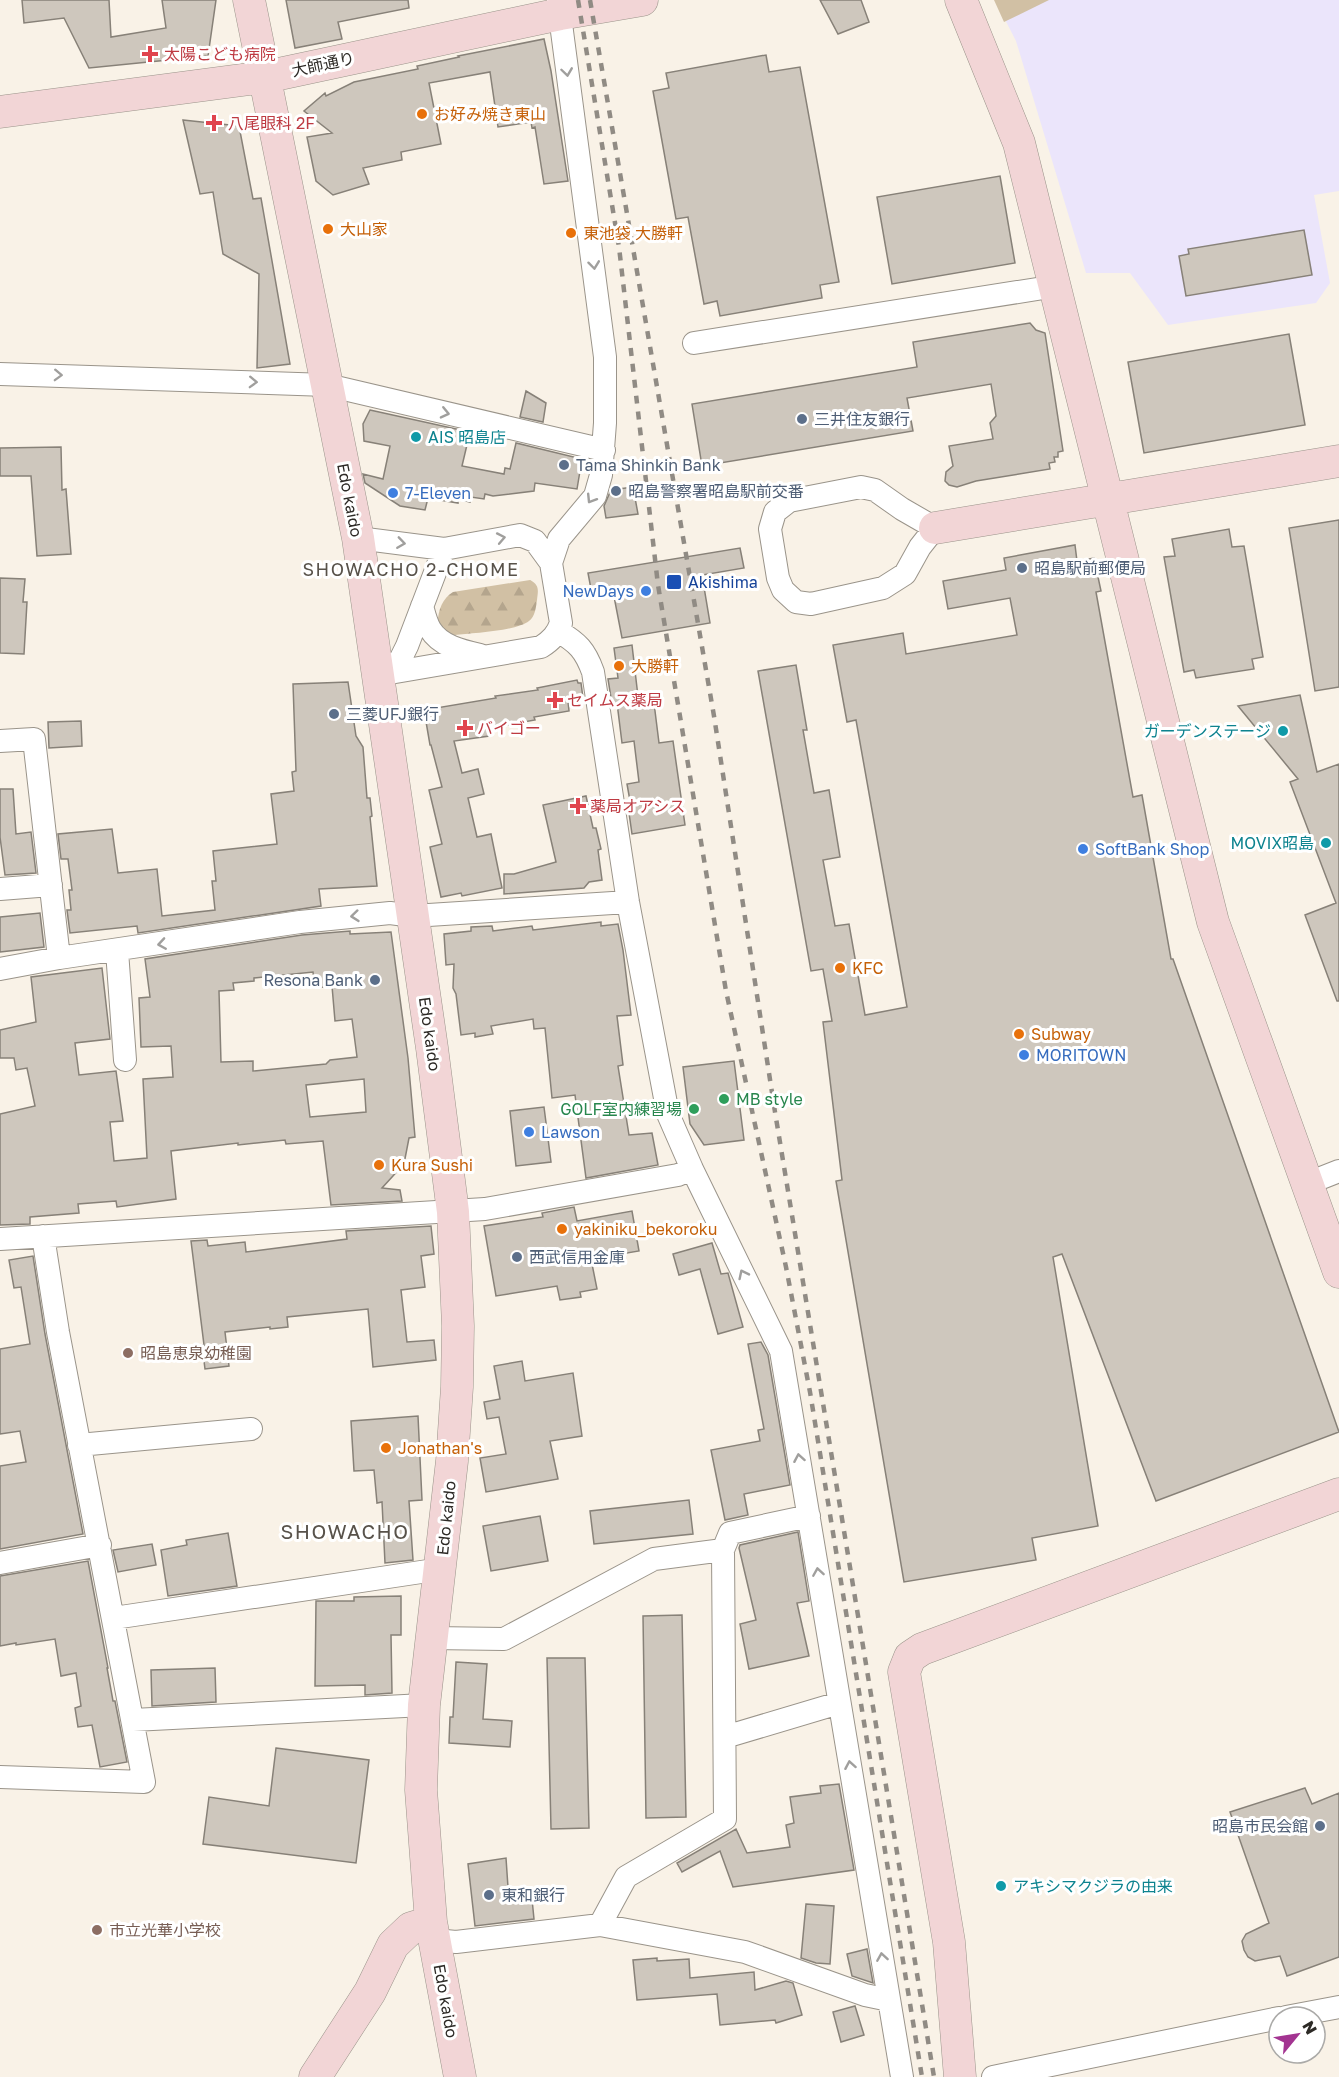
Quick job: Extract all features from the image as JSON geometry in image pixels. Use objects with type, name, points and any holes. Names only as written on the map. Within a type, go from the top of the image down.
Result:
[{"type":"street","name":"Edo kaido","points":[[249,0],[358,538],[453,1212],[458,1326],[457,1387],[441,1569],[424,1704],[421,1790],[433,1931],[460,2077]]},
{"type":"street","name":"大師通り","points":[[0,112],[265,77],[559,7],[642,0]]},
{"type":"street","points":[[961,0],[1019,143],[1213,922],[1339,1272]]},
{"type":"street","points":[[551,562],[559,539],[595,496],[601,475],[604,450],[605,357],[559,7]]},
{"type":"street","points":[[694,343],[1056,286]]},
{"type":"street","points":[[0,374],[327,385],[604,450]]},
{"type":"street","points":[[935,528],[920,547],[905,574],[883,588],[811,604],[796,602],[783,590],[778,578],[770,529],[775,512],[789,501],[861,487],[875,490],[935,528],[1339,461]]},
{"type":"street","points":[[358,538],[444,549],[520,535],[535,541],[551,562],[561,623],[558,632],[541,647],[378,675]]},
{"type":"street","points":[[378,675],[400,660],[444,549]]},
{"type":"street","points":[[422,606],[429,628],[437,638],[463,651],[485,656]]},
{"type":"street","points":[[558,632],[578,643],[593,672],[628,902],[668,1114],[692,1169],[781,1351],[902,2077]]},
{"type":"street","points":[[0,741],[34,739],[59,958]]},
{"type":"street","points":[[0,889],[51,885]]},
{"type":"street","points":[[0,969],[300,922],[390,913],[413,916],[628,902]]},
{"type":"street","points":[[117,951],[125,1060]]},
{"type":"street","points":[[0,1239],[485,1209],[678,1175],[692,1169]]},
{"type":"street","points":[[1306,1184],[1339,1171]]},
{"type":"street","points":[[0,1777],[144,1782],[43,1236]]},
{"type":"street","points":[[80,1445],[251,1429]]},
{"type":"street","points":[[960,2077],[949,1942],[904,1672],[910,1657],[922,1649],[1339,1494]]},
{"type":"street","points":[[600,1924],[626,1877],[725,1819],[723,1550],[730,1533],[809,1516]]},
{"type":"street","points":[[0,1563],[100,1545]]},
{"type":"street","points":[[432,1638],[504,1639],[654,1559],[723,1550]]},
{"type":"street","points":[[114,1618],[441,1569]]},
{"type":"street","points":[[725,1737],[839,1703]]},
{"type":"street","points":[[133,1720],[424,1704]]},
{"type":"street","points":[[315,2077],[370,1992],[393,1945],[411,1928],[433,1931],[456,1942],[600,1924],[745,1952],[865,1995],[889,2000]]},
{"type":"street","points":[[993,2077],[1267,2020]]},
{"type":"shaded area","points":[[995,0],[1339,0],[1339,191],[1314,195],[1330,283],[1316,303],[1168,325],[1130,273],[1086,273],[1016,41]]},
{"type":"green space","points":[[994,0],[1049,0],[1004,22]]},
{"type":"green space","points":[[530,580],[538,588],[538,594],[533,617],[523,624],[505,629],[455,635],[445,633],[438,625],[441,606],[453,592]]},
{"type":"building","points":[[22,0],[109,0],[111,37],[166,28],[162,0],[216,0],[208,56],[89,68],[64,18],[24,23]]},
{"type":"building","points":[[286,0],[408,0],[409,8],[338,22],[342,39],[295,48]]},
{"type":"building","points":[[820,0],[861,0],[869,22],[838,34]]},
{"type":"building","points":[[544,39],[568,181],[544,184],[535,127],[532,128],[531,122],[498,127],[490,72],[429,83],[441,144],[401,152],[402,160],[363,168],[369,184],[333,195],[316,181],[307,137],[332,133],[304,111],[325,93],[326,96],[354,82],[418,69],[417,66]]},
{"type":"building","points":[[766,55],[769,72],[800,67],[839,282],[820,285],[822,298],[720,316],[717,301],[704,304],[688,217],[676,219],[653,91],[669,88],[666,73]]},
{"type":"building","points":[[183,120],[239,126],[253,199],[261,198],[290,364],[257,368],[259,274],[223,254],[213,192],[200,194]]},
{"type":"building","points":[[1000,176],[1015,263],[892,284],[877,197]]},
{"type":"building","points":[[1304,230],[1312,275],[1186,296],[1179,256],[1189,254],[1188,249]]},
{"type":"building","points":[[1030,323],[1036,330],[1045,333],[1063,451],[1058,452],[1058,457],[1054,457],[1055,462],[1049,463],[1050,469],[976,481],[957,487],[945,481],[946,472],[953,466],[949,446],[993,439],[990,423],[996,416],[991,384],[907,398],[913,431],[702,466],[692,404],[917,367],[913,342]]},
{"type":"building","points":[[1289,334],[1305,425],[1144,453],[1128,362]]},
{"type":"building","points":[[526,391],[546,403],[543,422],[520,417]]},
{"type":"building","points":[[370,410],[470,432],[462,466],[504,474],[505,468],[510,469],[516,443],[582,459],[577,489],[535,483],[534,491],[493,496],[485,494],[484,499],[471,497],[470,502],[458,499],[458,503],[428,498],[425,510],[400,506],[365,483],[363,474],[383,479],[390,446],[364,441],[363,424]]},
{"type":"building","points":[[61,447],[62,490],[66,489],[71,554],[37,556],[31,476],[0,476],[0,448]]},
{"type":"building","points":[[633,487],[638,514],[606,518],[604,506],[611,490]]},
{"type":"building","points":[[1339,520],[1339,687],[1315,691],[1289,528]]},
{"type":"building","points":[[1229,529],[1232,547],[1244,546],[1263,657],[1252,659],[1254,669],[1196,678],[1194,670],[1184,672],[1164,557],[1175,556],[1172,539]]},
{"type":"building","name":"MORITOWN","points":[[1075,545],[1077,561],[1094,558],[1101,591],[1096,592],[1133,797],[1142,795],[1171,959],[1173,959],[1339,1432],[1156,1501],[1062,1254],[1053,1257],[1098,1526],[1032,1538],[1036,1560],[904,1582],[836,1181],[842,1180],[823,1022],[832,1021],[823,969],[811,971],[758,671],[796,665],[807,730],[803,730],[814,793],[829,790],[840,857],[823,860],[835,926],[849,924],[865,1015],[907,1007],[856,720],[847,722],[833,645],[903,633],[906,654],[1017,635],[1010,598],[948,609],[943,581],[1006,570],[1004,558]]},
{"type":"building","points":[[740,548],[744,568],[702,575],[710,623],[622,638],[612,586],[591,589],[588,573]]},
{"type":"building","points":[[0,578],[25,579],[23,602],[27,602],[24,654],[0,653]]},
{"type":"building","points":[[632,645],[639,705],[654,703],[659,743],[673,741],[685,825],[632,834],[629,813],[632,812],[627,784],[639,782],[634,741],[622,743],[617,703],[612,704],[608,679],[618,678],[614,648]]},
{"type":"building","points":[[577,680],[581,683],[583,698],[568,701],[569,711],[496,727],[496,729],[488,730],[489,736],[454,741],[462,773],[478,769],[484,794],[468,798],[477,837],[491,834],[502,888],[462,896],[461,893],[441,897],[430,847],[442,844],[429,790],[442,787],[430,745],[424,710],[538,690],[537,688]]},
{"type":"building","points":[[348,682],[356,736],[363,747],[367,798],[370,798],[372,816],[370,817],[377,886],[319,889],[321,906],[138,933],[137,926],[70,933],[67,910],[71,910],[69,890],[72,890],[68,859],[61,859],[58,834],[112,829],[118,873],[157,869],[162,916],[215,910],[212,881],[216,881],[213,851],[277,844],[271,794],[294,791],[292,772],[296,771],[293,684]]},
{"type":"building","name":"MOVIX昭島","points":[[1300,695],[1317,772],[1339,764],[1339,1001],[1337,1001],[1305,915],[1336,903],[1290,782],[1298,779],[1238,706]]},
{"type":"building","points":[[81,721],[82,746],[49,748],[48,722]]},
{"type":"building","points":[[0,789],[13,789],[16,834],[31,832],[36,873],[5,875],[0,837]]},
{"type":"building","points":[[586,796],[593,828],[596,828],[601,849],[598,850],[602,880],[589,882],[584,888],[504,894],[504,874],[514,874],[556,862],[543,805]]},
{"type":"building","points":[[40,913],[44,947],[0,952],[0,917]]},
{"type":"building","points":[[601,922],[601,926],[618,924],[623,950],[631,1015],[617,1016],[623,1065],[618,1066],[629,1135],[652,1133],[658,1165],[586,1178],[575,1095],[552,1098],[545,1028],[534,1029],[533,1019],[491,1026],[493,1034],[475,1037],[475,1033],[461,1035],[456,994],[453,988],[454,964],[446,965],[444,934],[471,931],[471,927],[492,926],[493,931],[532,926],[533,930]]},
{"type":"building","points":[[350,931],[350,934],[391,932],[408,1058],[415,1137],[409,1138],[404,1164],[382,1188],[400,1190],[402,1201],[331,1205],[323,1141],[286,1144],[285,1140],[171,1151],[176,1199],[117,1207],[116,1201],[78,1204],[79,1213],[30,1217],[30,1224],[0,1225],[0,1114],[35,1106],[27,1068],[16,1070],[14,1058],[0,1058],[0,1030],[36,1022],[31,977],[102,968],[110,1039],[75,1043],[79,1075],[116,1071],[123,1121],[110,1122],[114,1161],[147,1158],[143,1079],[173,1077],[171,1046],[141,1047],[139,998],[150,997],[145,959],[302,935]],"holes":[[[313,972],[315,988],[332,986],[335,1021],[352,1019],[357,1057],[330,1060],[326,1064],[253,1071],[253,1061],[221,1062],[219,991],[234,990],[233,983],[254,981],[254,978]],[[364,1079],[366,1112],[310,1117],[306,1085]]]},
{"type":"building","points":[[734,1061],[744,1140],[704,1145],[690,1124],[683,1067]]},
{"type":"building","points":[[544,1107],[551,1162],[516,1166],[510,1111]]},
{"type":"building","points":[[574,1207],[577,1221],[632,1211],[639,1251],[591,1259],[597,1289],[580,1292],[581,1297],[560,1300],[557,1286],[496,1296],[484,1226],[543,1217],[542,1213]]},
{"type":"building","points":[[431,1226],[434,1254],[421,1256],[425,1287],[401,1290],[407,1342],[434,1340],[436,1360],[373,1367],[368,1309],[287,1317],[288,1327],[225,1332],[229,1366],[205,1369],[191,1241],[207,1240],[208,1246],[245,1242],[246,1252],[347,1239],[346,1231]]},
{"type":"building","points":[[712,1243],[721,1274],[728,1273],[743,1327],[718,1334],[700,1269],[679,1275],[673,1254]]},
{"type":"building","points":[[33,1256],[45,1334],[83,1534],[0,1549],[0,1466],[26,1462],[20,1431],[0,1434],[0,1349],[30,1344],[21,1287],[14,1288],[9,1260]]},
{"type":"building","points":[[761,1342],[768,1355],[790,1485],[744,1494],[748,1515],[725,1520],[711,1450],[760,1441],[758,1430],[764,1429],[748,1344]]},
{"type":"building","points":[[522,1361],[525,1381],[573,1373],[582,1436],[550,1441],[558,1479],[486,1492],[480,1458],[506,1454],[499,1417],[487,1419],[484,1402],[500,1399],[494,1366]]},
{"type":"building","points":[[418,1416],[422,1500],[409,1501],[413,1560],[385,1563],[382,1502],[377,1503],[374,1470],[354,1471],[351,1421]]},
{"type":"building","points":[[689,1500],[693,1534],[594,1544],[590,1511]]},
{"type":"building","points":[[540,1516],[548,1561],[491,1571],[483,1526]]},
{"type":"building","points":[[798,1532],[809,1601],[797,1603],[809,1656],[749,1669],[740,1624],[756,1620],[740,1545]]},
{"type":"building","points":[[228,1533],[237,1586],[168,1596],[161,1550],[187,1545],[186,1540]]},
{"type":"building","points":[[152,1544],[156,1565],[118,1572],[113,1550]]},
{"type":"building","points":[[88,1561],[113,1701],[115,1701],[127,1762],[100,1767],[92,1725],[78,1727],[75,1708],[81,1706],[76,1673],[61,1676],[55,1639],[0,1646],[0,1576]]},
{"type":"building","points":[[401,1596],[401,1635],[391,1635],[392,1693],[365,1695],[365,1685],[315,1686],[316,1601],[354,1601],[354,1597]]},
{"type":"building","points":[[682,1615],[686,1817],[646,1818],[643,1616]]},
{"type":"building","points":[[547,1658],[585,1658],[589,1828],[551,1829]]},
{"type":"building","points":[[456,1662],[487,1664],[483,1719],[512,1721],[510,1747],[449,1743]]},
{"type":"building","points":[[215,1668],[216,1702],[152,1706],[151,1670]]},
{"type":"building","points":[[276,1748],[369,1760],[356,1863],[203,1844],[209,1797],[269,1806]]},
{"type":"building","points":[[839,1784],[854,1870],[733,1887],[720,1851],[682,1872],[677,1863],[736,1829],[747,1853],[790,1847],[786,1825],[794,1823],[790,1797],[821,1793],[820,1786]]},
{"type":"building","points":[[1305,1788],[1312,1804],[1339,1793],[1339,1957],[1287,1976],[1280,1956],[1255,1961],[1248,1957],[1244,1950],[1242,1941],[1246,1934],[1269,1923],[1230,1812]]},
{"type":"building","points":[[506,1858],[509,1902],[532,1899],[534,1919],[475,1926],[468,1864]]},
{"type":"building","points":[[806,1904],[834,1906],[830,1964],[816,1963],[801,1958]]},
{"type":"building","points":[[867,1949],[873,1983],[852,1976],[847,1954]]},
{"type":"building","points":[[657,1958],[657,1961],[689,1959],[690,1978],[754,1972],[755,1990],[786,1981],[793,1983],[802,2015],[776,2023],[775,2020],[720,2025],[717,1994],[637,2000],[633,1960]]},
{"type":"building","points":[[855,2006],[864,2035],[841,2042],[833,2012]]},
{"type":"railway","points":[[578,0],[619,247],[658,585],[726,991],[786,1267],[810,1392],[922,2077]]},
{"type":"railway","points":[[590,0],[714,716],[775,1112],[934,2077]]},
{"type":"place","name":"太陽こども病院","points":[[150,54]]},
{"type":"place","name":"お好み焼き東山","points":[[422,114]]},
{"type":"place","name":"八尾眼科 2F","points":[[214,123]]},
{"type":"place","name":"大山家","points":[[328,229]]},
{"type":"place","name":"東池袋 大勝軒","points":[[571,233]]},
{"type":"place","name":"三井住友銀行","points":[[802,419]]},
{"type":"place","name":"AIS 昭島店","points":[[416,437]]},
{"type":"place","name":"Tama Shinkin Bank","points":[[564,465]]},
{"type":"place","name":"昭島警察署昭島駅前交番","points":[[616,491]]},
{"type":"place","name":"7-Eleven","points":[[393,493]]},
{"type":"place","name":"昭島駅前郵便局","points":[[1022,568]]},
{"type":"place","name":"Akishima","points":[[674,582]]},
{"type":"place","name":"NewDays","points":[[646,591]]},
{"type":"place","name":"大勝軒","points":[[619,666]]},
{"type":"place","name":"セイムス薬局","points":[[555,700]]},
{"type":"place","name":"三菱UFJ銀行","points":[[334,714]]},
{"type":"place","name":"バイゴー","points":[[465,728]]},
{"type":"place","name":"ガーデンステージ","points":[[1283,731]]},
{"type":"place","name":"薬局オアシス","points":[[578,806]]},
{"type":"place","name":"MOVIX昭島","points":[[1326,843]]},
{"type":"place","name":"SoftBank Shop","points":[[1083,849]]},
{"type":"place","name":"KFC","points":[[840,968]]},
{"type":"place","name":"Resona Bank","points":[[375,980]]},
{"type":"place","name":"Subway","points":[[1019,1034]]},
{"type":"place","name":"MORITOWN","points":[[1024,1055]]},
{"type":"place","name":"MB style","points":[[724,1099]]},
{"type":"place","name":"GOLF室内練習場","points":[[694,1109]]},
{"type":"place","name":"Lawson","points":[[529,1132]]},
{"type":"place","name":"Kura Sushi","points":[[379,1165]]},
{"type":"place","name":"yakiniku_bekoroku","points":[[562,1229]]},
{"type":"place","name":"西武信用金庫","points":[[517,1257]]},
{"type":"place","name":"昭島恵泉幼稚園","points":[[128,1353]]},
{"type":"place","name":"Jonathan's","points":[[386,1448]]},
{"type":"place","name":"昭島市民会館","points":[[1320,1826]]},
{"type":"place","name":"アキシマクジラの由来","points":[[1001,1886]]},
{"type":"place","name":"東和銀行","points":[[489,1895]]},
{"type":"place","name":"市立光華小学校","points":[[97,1930]]},
{"type":"district","name":"SHOWACHO 2-CHOME","points":[[411,569]]},
{"type":"district","name":"SHOWACHO","points":[[345,1531]]}]
